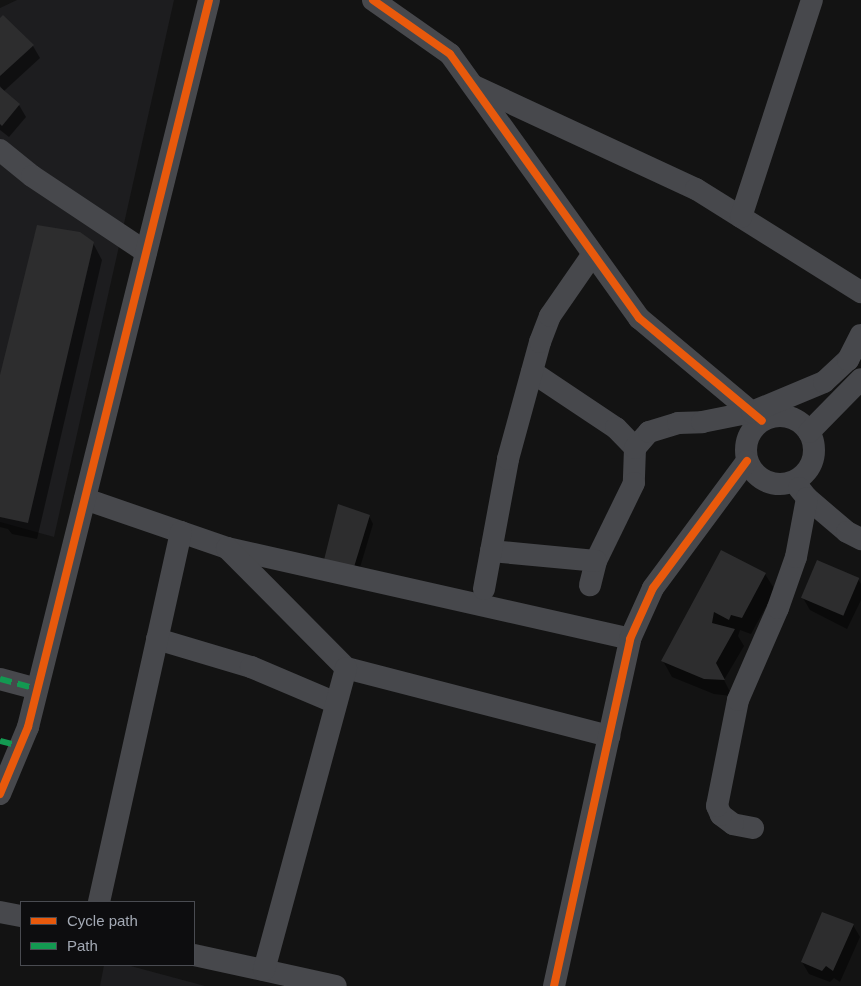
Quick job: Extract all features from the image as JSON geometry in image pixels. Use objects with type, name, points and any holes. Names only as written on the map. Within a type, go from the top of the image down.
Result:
[{"type":"street","points":[[0,794],[10,743],[28,728],[209,0]]},
{"type":"street","points":[[373,0],[450,54],[640,318],[757,417]]},
{"type":"street","points":[[741,217],[812,0]]},
{"type":"street","points":[[472,85],[696,189],[861,292]]},
{"type":"street","points":[[0,150],[32,176],[146,252]]},
{"type":"street","points":[[484,589],[508,459],[540,342],[550,316],[594,254]]},
{"type":"street","points":[[861,335],[848,360],[824,382],[757,417],[747,438],[745,450],[747,461],[756,475],[771,484],[801,490],[847,532],[861,539]]},
{"type":"street","points":[[532,372],[616,428],[635,448]]},
{"type":"street","points":[[809,432],[861,379]]},
{"type":"street","points":[[590,586],[596,561],[634,483],[635,448],[649,432],[678,423],[772,417],[792,419],[809,432],[814,454],[811,466],[804,475],[801,490],[796,557],[778,608],[738,700],[717,806],[721,815],[733,824],[753,828]]},
{"type":"street","points":[[554,986],[630,639],[653,588],[747,461]]},
{"type":"street","points":[[85,499],[227,548],[630,639]]},
{"type":"street","points":[[99,901],[181,532]]},
{"type":"street","points":[[227,548],[346,668],[609,736]]},
{"type":"street","points":[[491,550],[596,561]]},
{"type":"street","points":[[158,639],[251,667],[336,704]]},
{"type":"street","points":[[264,970],[346,668]]},
{"type":"street","points":[[0,679],[37,689]]},
{"type":"street","points":[[0,912],[20,916]]},
{"type":"street","points":[[195,954],[336,986]]},
{"type":"shaded area","points":[[17,0],[174,0],[54,537],[0,522],[0,8]]},
{"type":"shaded area","points":[[104,966],[131,966],[205,986],[100,986]]},
{"type":"building","points":[[3,15],[34,45],[0,76],[0,18]]},
{"type":"building","points":[[0,87],[20,104],[2,126],[0,124]]},
{"type":"building","points":[[37,225],[80,232],[94,242],[28,523],[0,517],[0,375]]},
{"type":"building","points":[[338,504],[370,515],[354,567],[324,560]]},
{"type":"building","points":[[721,550],[766,573],[742,618],[731,615],[729,620],[714,612],[712,623],[735,629],[716,663],[725,680],[704,679],[661,661]]},
{"type":"building","points":[[817,560],[859,578],[843,616],[801,598]]},
{"type":"building","points":[[822,912],[854,924],[833,971],[826,966],[822,971],[801,962]]},
{"type":"marked path","points":[[0,679],[37,689]]},
{"type":"marked path","points":[[0,741],[20,746]]},
{"type":"cycle path","points":[[0,794],[28,727],[209,0]]},
{"type":"cycle path","points":[[373,0],[450,54],[639,318],[762,421]]},
{"type":"cycle path","points":[[554,986],[630,639],[653,588],[747,461]]}]
